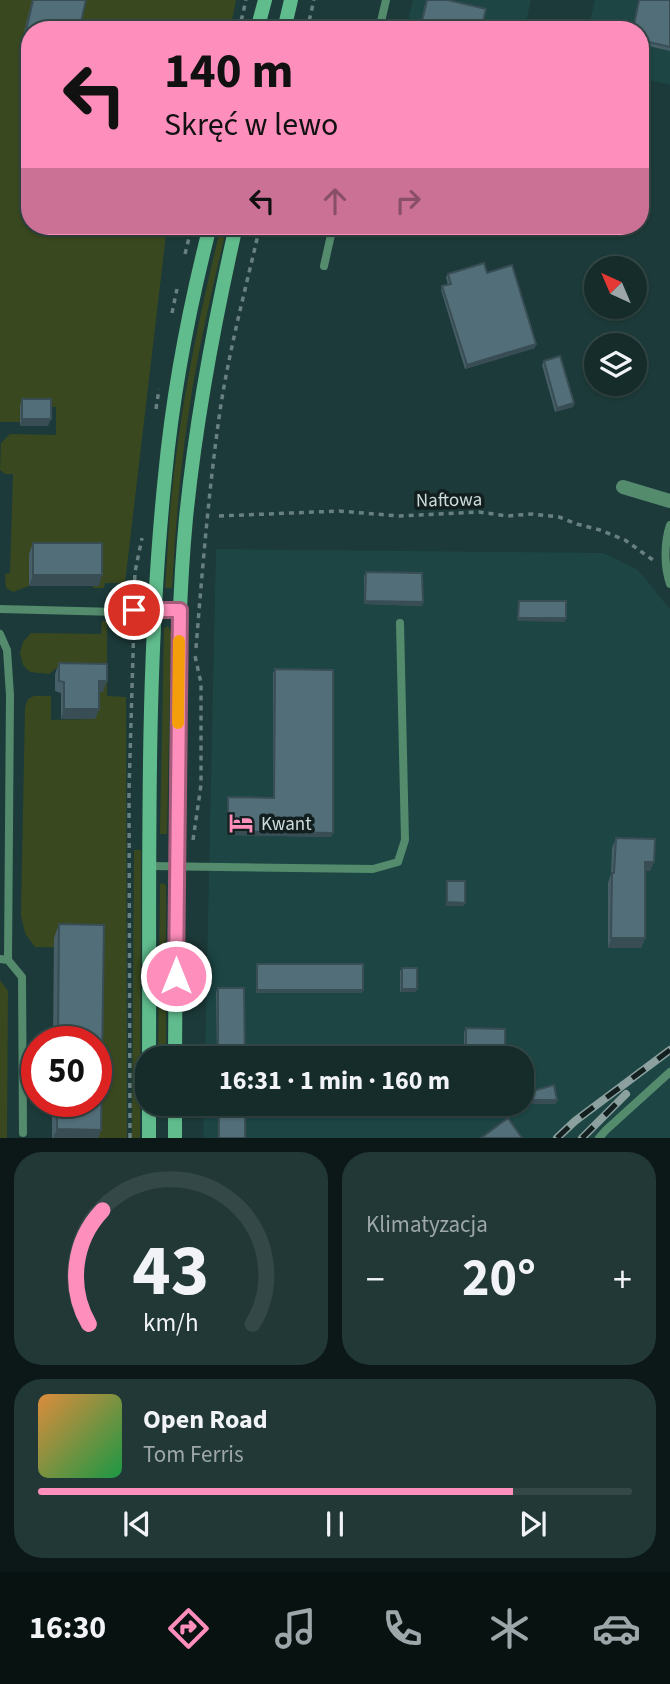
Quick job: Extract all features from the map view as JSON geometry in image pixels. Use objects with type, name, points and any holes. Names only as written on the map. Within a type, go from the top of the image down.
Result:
[{"type":"main road","points":[[259,21],[265,0]]},
{"type":"main road","points":[[286,21],[291,0]]},
{"type":"main road","points":[[149,1046],[153,659],[160,521],[173,414],[191,308],[208,235]]},
{"type":"main road","points":[[175,1046],[180,610],[186,518],[210,344],[234,235]]},
{"type":"main road","points":[[149,1116],[149,1138]]},
{"type":"main road","points":[[175,1116],[175,1138]]},
{"type":"street","points":[[623,487],[670,502]]},
{"type":"lane","points":[[381,21],[386,0]]},
{"type":"lane","points":[[324,266],[331,235]]},
{"type":"lane","points":[[670,525],[665,570],[670,584]]},
{"type":"lane","points":[[0,609],[117,612],[180,610]]},
{"type":"lane","points":[[150,866],[373,869],[398,862],[405,840],[400,623]]},
{"type":"lane","points":[[0,634],[6,650],[10,695],[5,811],[4,959],[22,977],[23,1133]]},
{"type":"lane","points":[[599,1138],[670,1072]]},
{"type":"path","points":[[241,21],[246,0]]},
{"type":"path","points":[[309,21],[314,0]]},
{"type":"path","points":[[193,867],[193,841],[201,785],[201,683],[195,656],[207,517],[218,423],[232,341],[258,235]]},
{"type":"path","name":"Naftowa","points":[[219,516],[339,510],[399,516],[479,512],[507,516],[531,514],[559,517],[625,540],[665,570]]},
{"type":"path","points":[[130,1138],[129,791],[134,610]]},
{"type":"shaded area","points":[[413,0],[531,0],[526,21],[408,21]]},
{"type":"shaded area","points":[[595,0],[670,0],[670,85],[649,80],[649,21],[590,21]]},
{"type":"shaded area","points":[[216,549],[603,553],[638,570],[670,609],[670,1138],[203,1138],[204,1116],[534,1116],[534,1046],[205,1046]]},
{"type":"green space","points":[[0,0],[236,0],[232,21],[21,21],[21,235],[166,235],[125,583],[105,583],[104,588],[93,588],[93,557],[30,557],[29,586],[13,592],[6,588],[5,574],[10,573],[13,474],[5,474],[0,470],[1,443],[10,434],[56,435],[56,407],[20,406],[20,422],[0,422]]},
{"type":"green space","points":[[219,235],[225,235],[199,350],[187,422],[172,588],[165,588],[174,477],[197,333]]},
{"type":"green space","points":[[102,621],[107,621],[107,696],[126,697],[127,1138],[94,1138],[95,1117],[112,1117],[112,1026],[96,1026],[95,948],[35,947],[25,933],[21,915],[25,707],[28,699],[34,696],[51,696],[51,720],[95,719],[95,692],[102,692],[102,666],[58,667],[49,674],[30,672],[23,665],[20,653],[23,642],[31,633],[101,634]]},
{"type":"green space","points":[[167,626],[171,633],[167,834],[160,834],[164,629]]},
{"type":"green space","points":[[134,850],[141,850],[140,1046],[135,1046],[135,1116],[140,1116],[140,1138],[132,1138]]},
{"type":"green space","points":[[160,884],[166,885],[166,1046],[158,1046]]},
{"type":"green space","points":[[0,980],[8,991],[7,1138],[0,1138]]},
{"type":"building","points":[[33,0],[86,0],[81,21],[28,21]]},
{"type":"building","points":[[427,0],[448,0],[486,9],[483,21],[422,21]]},
{"type":"building","points":[[639,0],[670,0],[670,47],[649,42],[649,21],[635,21]]},
{"type":"building","points":[[484,263],[487,273],[512,265],[536,344],[467,365],[442,286],[451,284],[448,274]]},
{"type":"building","points":[[560,356],[574,403],[557,408],[544,361]]},
{"type":"building","points":[[22,399],[51,399],[51,419],[22,419]]},
{"type":"building","points":[[33,543],[102,543],[102,575],[33,575]]},
{"type":"building","points":[[366,572],[422,573],[423,602],[365,601]]},
{"type":"building","points":[[519,601],[566,601],[566,618],[518,618]]},
{"type":"building","points":[[59,663],[107,664],[107,681],[99,681],[99,709],[64,709],[64,682],[59,681]]},
{"type":"building","points":[[275,669],[333,670],[333,833],[228,831],[228,797],[274,798]]},
{"type":"building","points":[[616,838],[655,839],[654,862],[645,862],[645,938],[611,938],[612,873]]},
{"type":"building","points":[[447,881],[465,881],[465,903],[447,902]]},
{"type":"building","points":[[59,924],[104,925],[103,1026],[58,1026]]},
{"type":"building","points":[[257,964],[363,964],[363,990],[257,990]]},
{"type":"building","points":[[402,968],[417,968],[417,989],[402,989]]},
{"type":"building","points":[[218,988],[244,988],[245,1046],[218,1046]]},
{"type":"building","points":[[466,1028],[505,1029],[505,1046],[466,1046]]},
{"type":"building","points":[[554,1085],[557,1100],[534,1100],[534,1091]]},
{"type":"building","points":[[219,1116],[245,1116],[245,1138],[219,1138]]},
{"type":"building","points":[[57,1117],[101,1117],[101,1130],[57,1129]]},
{"type":"building","points":[[508,1118],[522,1138],[481,1138]]},
{"type":"railway","points":[[557,1138],[575,1121],[670,1050]]},
{"type":"railway","points":[[582,1138],[626,1094]]},
{"type":"slow traffic","points":[[178,723],[179,641]]},
{"type":"place","name":"Kwant","points":[[241,823]]},
{"type":"route","points":[[134,610],[180,610],[176,976]]}]
